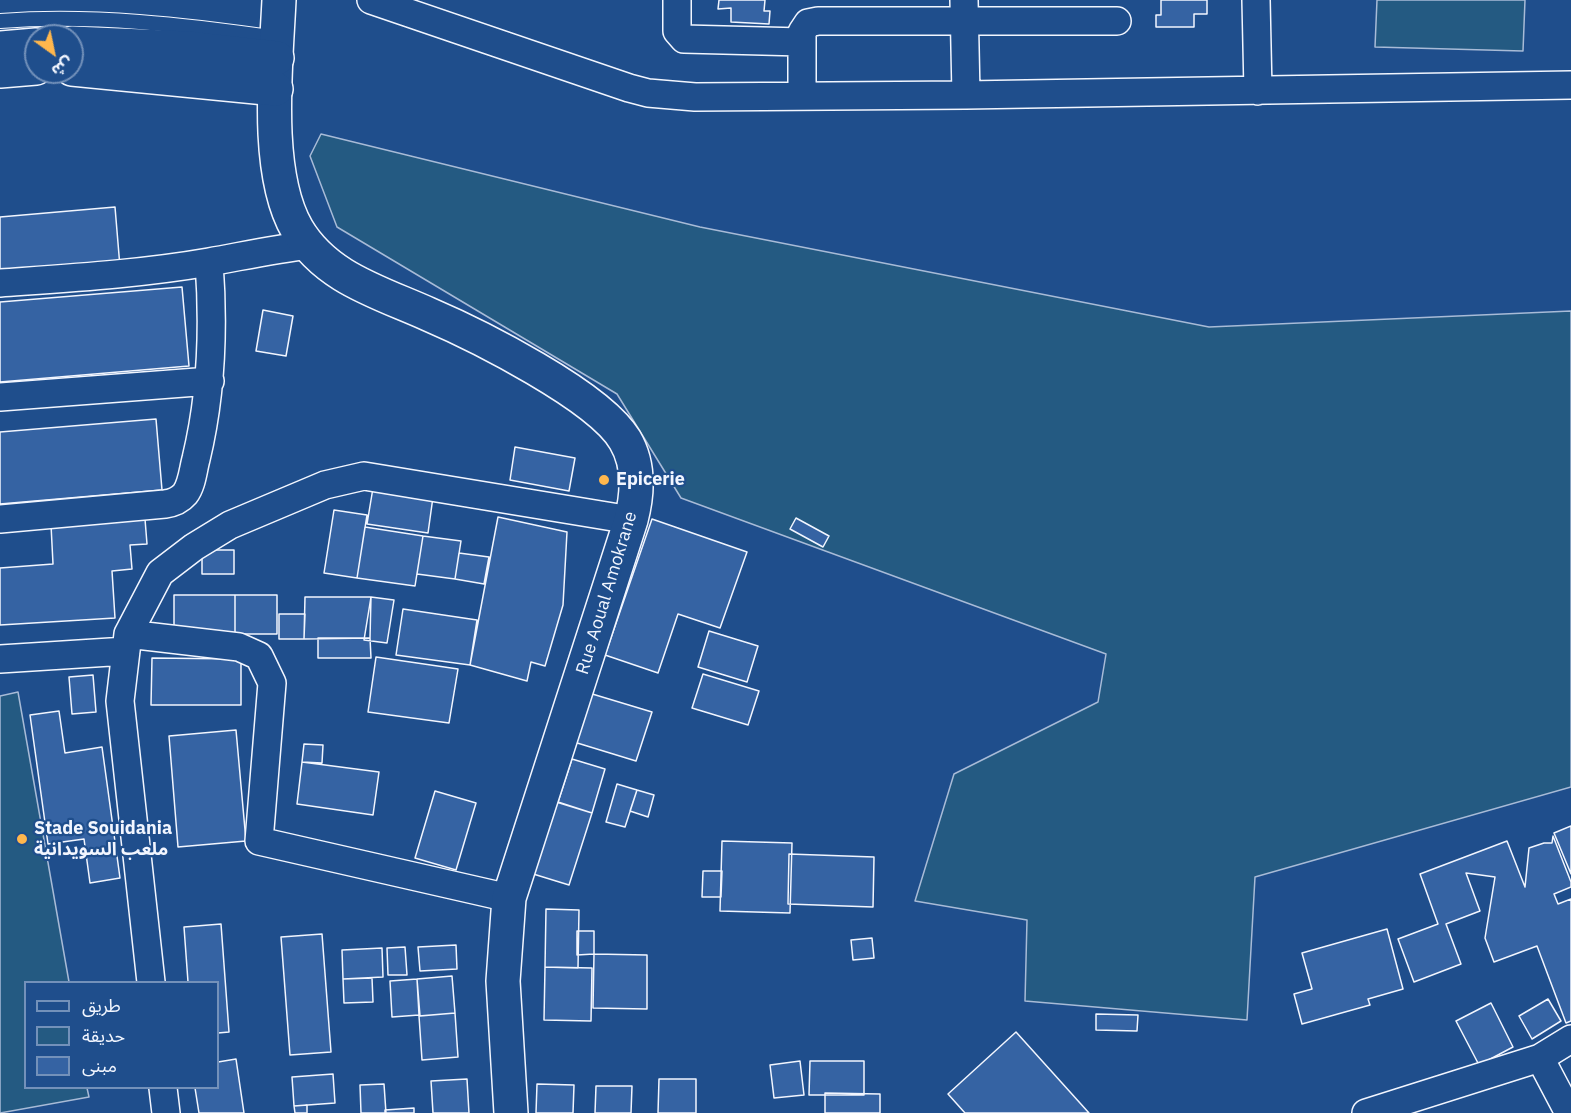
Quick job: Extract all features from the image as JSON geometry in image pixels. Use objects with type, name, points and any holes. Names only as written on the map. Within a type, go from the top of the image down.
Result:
[{"type":"street","name":"Rue Aoual Amokrane","points":[[279,0],[277,62],[279,176],[283,194],[298,230],[309,245],[328,265],[350,280],[483,340],[602,412],[626,442],[634,461],[636,490],[631,520],[509,898],[503,981],[510,1113]]},
{"type":"street","points":[[371,0],[609,82],[648,93],[695,97],[1571,85],[1571,70]]},
{"type":"street","points":[[677,0],[677,31],[684,39],[802,42]]},
{"type":"street","points":[[1256,0],[1258,91]]},
{"type":"street","points":[[802,96],[802,32],[808,23],[965,10],[1117,21]]},
{"type":"street","points":[[965,10],[966,95]]},
{"type":"street","points":[[84,44],[188,48],[277,62]]},
{"type":"street","points":[[0,48],[24,46]]},
{"type":"street","points":[[84,69],[277,62]]},
{"type":"street","points":[[0,71],[24,69]]},
{"type":"street","points":[[0,283],[104,275],[209,262],[266,250],[309,245]]},
{"type":"street","points":[[0,519],[165,504],[180,499],[189,486],[205,423],[212,338],[209,262]]},
{"type":"street","points":[[0,397],[210,381]]},
{"type":"street","points":[[151,981],[120,701],[127,642],[160,573],[194,547],[230,525],[325,485],[364,476],[631,520]]},
{"type":"street","points":[[0,660],[127,642],[239,647],[259,656],[272,683],[259,841],[509,898]]},
{"type":"street","points":[[1366,1113],[1540,1058],[1571,1039]]},
{"type":"street","points":[[1540,1058],[1567,1099]]},
{"type":"lane","points":[[0,21],[47,18],[188,26],[277,62]]},
{"type":"green space","points":[[1377,0],[1525,0],[1523,51],[1375,47]]},
{"type":"green space","points":[[321,134],[700,227],[1209,327],[1571,311],[1571,787],[1255,877],[1247,1020],[1025,1001],[1027,920],[915,901],[954,774],[1098,702],[1106,654],[681,498],[617,394],[337,227],[310,156]]},
{"type":"green space","name":"Stade Souidania ملعب السويدانية","points":[[18,692],[69,981],[24,981],[24,1089],[87,1089],[89,1097],[0,1113],[0,696]]},
{"type":"building","points":[[719,0],[765,0],[764,11],[770,11],[769,24],[731,22],[731,8],[718,9]]},
{"type":"building","points":[[1161,0],[1207,0],[1207,14],[1194,14],[1194,27],[1156,27],[1156,15],[1161,15]]},
{"type":"building","points":[[115,207],[120,267],[0,277],[0,217]]},
{"type":"building","points":[[182,287],[189,366],[0,382],[0,302]]},
{"type":"building","points":[[263,310],[293,316],[286,356],[256,351]]},
{"type":"building","points":[[156,419],[162,490],[0,504],[0,432]]},
{"type":"building","points":[[515,447],[575,458],[569,491],[510,480]]},
{"type":"building","points":[[373,488],[433,497],[428,533],[367,524]]},
{"type":"building","points":[[334,510],[367,515],[357,578],[324,573]]},
{"type":"building","points":[[498,517],[567,532],[563,605],[545,666],[531,662],[527,681],[470,665]]},
{"type":"building","points":[[796,518],[829,536],[823,547],[790,529]]},
{"type":"building","points":[[145,519],[147,544],[130,545],[132,569],[112,571],[115,618],[0,625],[0,568],[53,564],[51,525]]},
{"type":"building","points":[[652,519],[747,552],[720,628],[678,614],[658,673],[605,655]]},
{"type":"building","points":[[365,527],[423,536],[415,586],[357,578]]},
{"type":"building","points":[[423,536],[461,541],[455,579],[417,574]]},
{"type":"building","points":[[202,550],[234,550],[234,574],[202,574]]},
{"type":"building","points":[[459,553],[489,557],[484,584],[455,579]]},
{"type":"building","points":[[174,595],[235,595],[235,633],[174,633]]},
{"type":"building","points":[[235,595],[277,595],[277,634],[235,634]]},
{"type":"building","points":[[305,597],[371,597],[370,638],[304,639]]},
{"type":"building","points":[[371,597],[394,600],[387,643],[364,640]]},
{"type":"building","points":[[403,609],[477,620],[470,665],[396,655]]},
{"type":"building","points":[[279,614],[305,614],[304,639],[279,639]]},
{"type":"building","points":[[709,631],[758,646],[747,682],[698,667]]},
{"type":"building","points":[[318,638],[370,638],[371,658],[318,658]]},
{"type":"building","points":[[376,657],[458,669],[449,723],[368,712]]},
{"type":"building","points":[[152,658],[241,659],[241,705],[151,705]]},
{"type":"building","points":[[703,674],[759,691],[748,725],[692,708]]},
{"type":"building","points":[[93,675],[96,712],[72,714],[69,677]]},
{"type":"building","points":[[589,693],[652,712],[636,761],[574,742]]},
{"type":"building","points":[[59,711],[65,753],[102,747],[120,878],[90,883],[84,839],[48,844],[30,715]]},
{"type":"building","points":[[236,730],[246,841],[178,847],[169,736]]},
{"type":"building","points":[[304,744],[323,745],[322,763],[302,762]]},
{"type":"building","points":[[572,759],[605,769],[592,813],[558,802]]},
{"type":"building","points":[[302,762],[379,772],[373,815],[297,804]]},
{"type":"building","points":[[617,784],[637,790],[625,827],[606,822]]},
{"type":"building","points":[[637,790],[654,795],[648,817],[630,811]]},
{"type":"building","points":[[435,791],[476,803],[456,870],[415,858]]},
{"type":"building","points":[[553,801],[592,813],[569,885],[530,873]]},
{"type":"building","points":[[1571,826],[1571,874],[1554,833]]},
{"type":"building","points":[[1553,836],[1571,882],[1571,887],[1554,894],[1558,904],[1571,899],[1571,1021],[1566,1023],[1537,946],[1494,962],[1485,938],[1495,877],[1466,873],[1480,911],[1446,924],[1461,964],[1414,982],[1398,939],[1438,924],[1420,874],[1507,841],[1525,887],[1529,848],[1552,843]]},
{"type":"building","points":[[722,841],[792,843],[790,913],[720,911]]},
{"type":"building","points":[[789,854],[874,857],[873,907],[788,904]]},
{"type":"building","points":[[703,871],[722,871],[721,897],[702,897]]},
{"type":"building","points":[[546,909],[579,910],[578,968],[545,967]]},
{"type":"building","points":[[221,924],[229,1032],[219,1033],[219,981],[188,981],[184,927]]},
{"type":"building","points":[[1387,929],[1403,989],[1368,999],[1370,1005],[1302,1024],[1294,994],[1312,989],[1302,953]]},
{"type":"building","points":[[577,931],[594,931],[594,954],[577,955]]},
{"type":"building","points":[[322,934],[331,1052],[290,1055],[281,937]]},
{"type":"building","points":[[872,938],[874,958],[853,960],[851,940]]},
{"type":"building","points":[[456,945],[457,969],[420,971],[418,947]]},
{"type":"building","points":[[405,947],[407,975],[388,975],[387,948]]},
{"type":"building","points":[[382,948],[383,977],[343,979],[342,950]]},
{"type":"building","points":[[594,954],[647,955],[647,1009],[593,1008]]},
{"type":"building","points":[[545,967],[592,968],[591,1021],[544,1020]]},
{"type":"building","points":[[452,976],[455,1013],[420,1016],[417,979]]},
{"type":"building","points":[[372,978],[373,1002],[344,1003],[343,979]]},
{"type":"building","points":[[417,979],[419,1015],[392,1017],[390,981]]},
{"type":"building","points":[[1548,999],[1561,1021],[1532,1039],[1519,1016]]},
{"type":"building","points":[[1491,1003],[1513,1047],[1479,1065],[1456,1021]]},
{"type":"building","points":[[455,1013],[458,1057],[422,1060],[419,1016]]},
{"type":"building","points":[[1096,1014],[1138,1015],[1137,1031],[1096,1030]]},
{"type":"building","points":[[1016,1032],[1089,1113],[965,1113],[948,1094]]},
{"type":"building","points":[[236,1059],[244,1113],[199,1113],[195,1089],[219,1089],[219,1062]]},
{"type":"building","points":[[800,1061],[804,1095],[774,1098],[770,1065]]},
{"type":"building","points":[[810,1061],[864,1061],[864,1095],[809,1095]]},
{"type":"building","points":[[333,1074],[335,1103],[294,1106],[292,1077]]},
{"type":"building","points":[[467,1079],[469,1113],[433,1113],[431,1081]]},
{"type":"building","points":[[659,1079],[696,1079],[696,1113],[658,1113]]},
{"type":"building","points":[[384,1084],[386,1113],[361,1113],[360,1085]]},
{"type":"building","points":[[537,1084],[574,1085],[573,1113],[536,1113]]},
{"type":"building","points":[[596,1086],[632,1086],[631,1113],[595,1113]]},
{"type":"building","points":[[825,1093],[880,1094],[880,1113],[825,1113]]},
{"type":"building","points":[[307,1105],[307,1113],[295,1113],[294,1106]]},
{"type":"building","points":[[414,1108],[414,1113],[385,1113],[385,1110]]},
{"type":"place","name":"Epicerie","points":[[604,480]]},
{"type":"place","name":"Stade Souidania ملعب السويدانية","points":[[22,839]]}]
